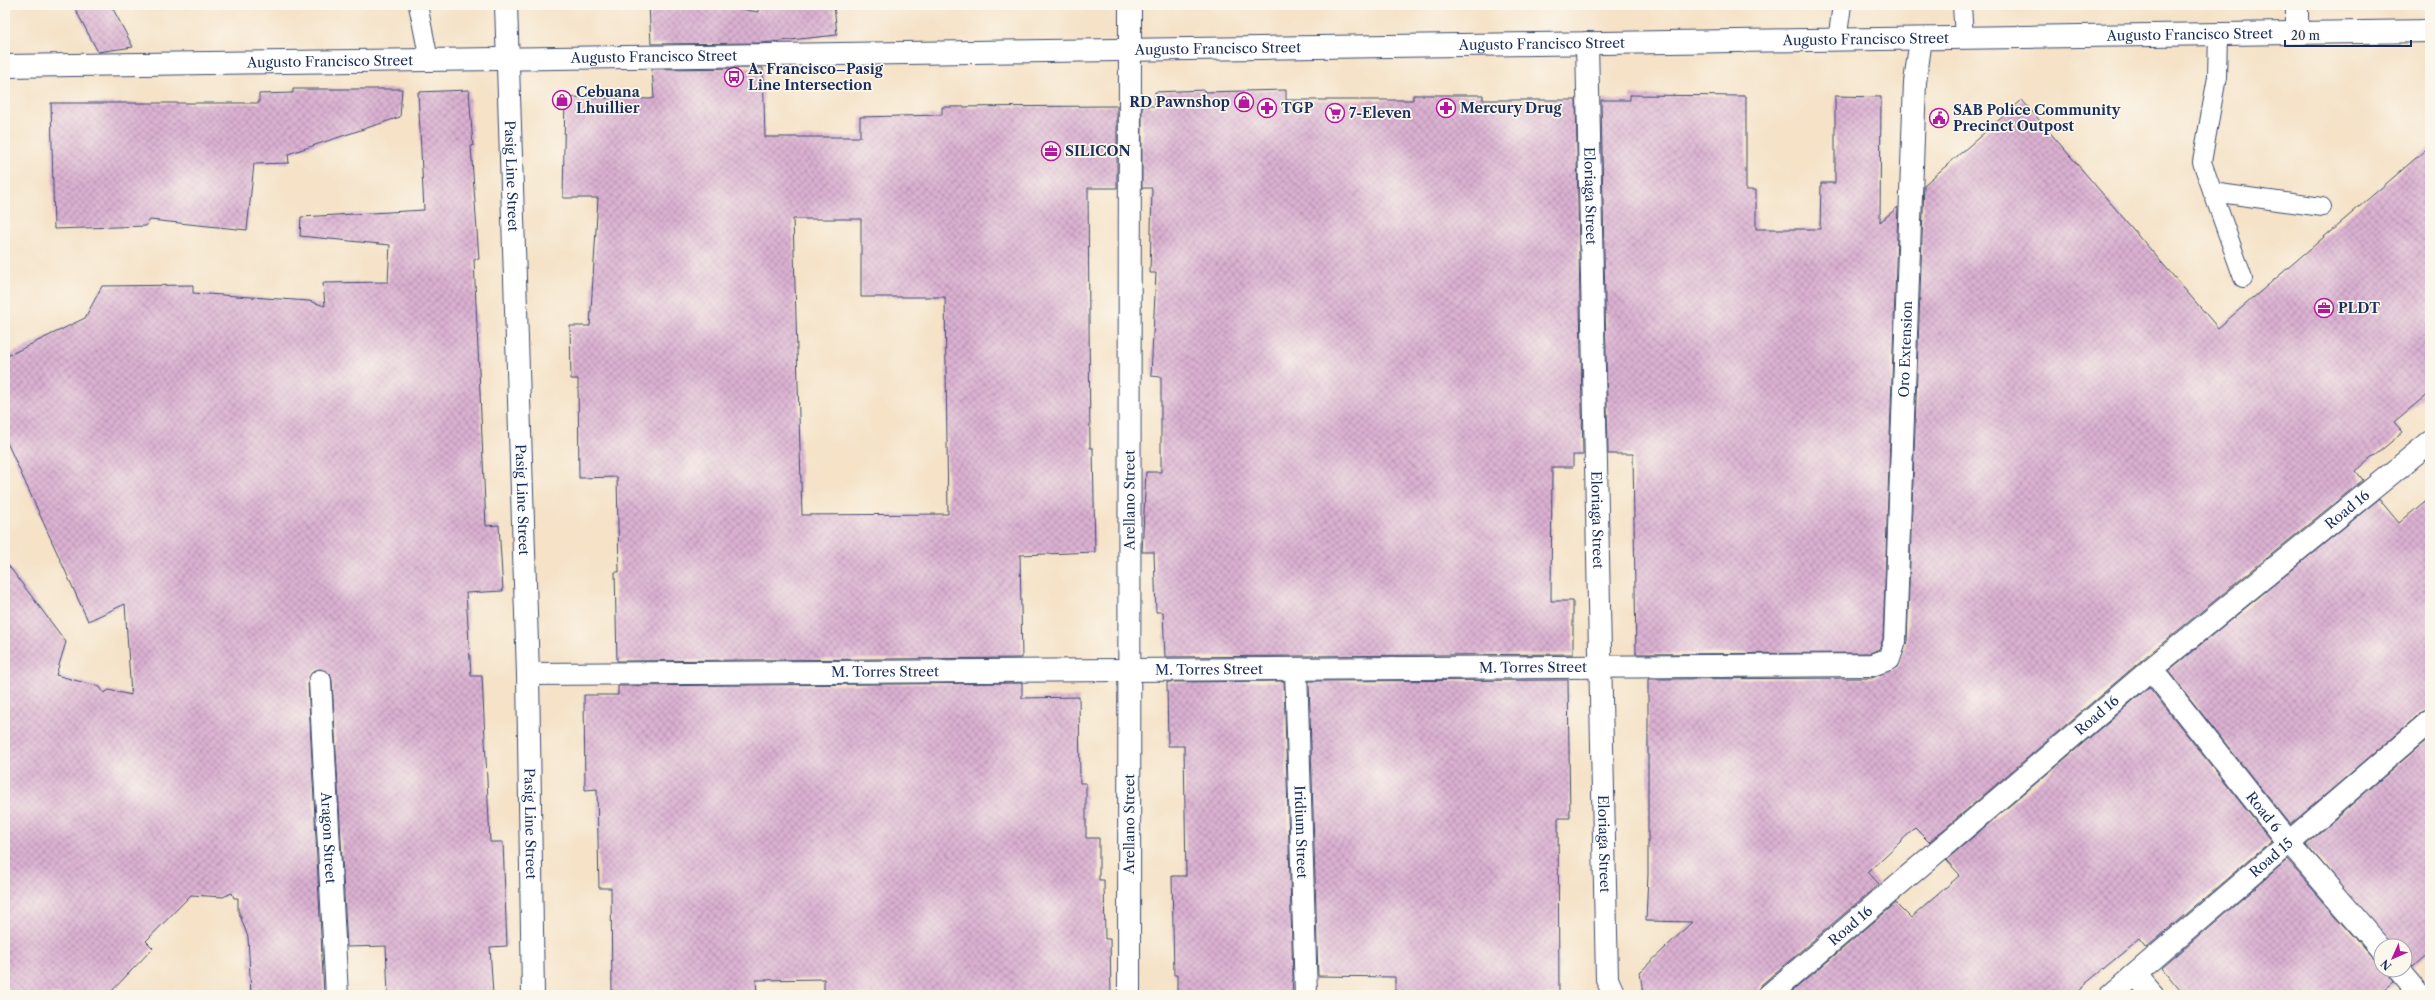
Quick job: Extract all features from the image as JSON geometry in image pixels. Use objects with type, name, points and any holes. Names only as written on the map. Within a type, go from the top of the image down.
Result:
[{"type":"street","name":"Pasig Line Street","points":[[506,5],[509,58],[528,674],[533,995]]},
{"type":"street","name":"Arellano Street","points":[[1130,5],[1130,995]]},
{"type":"street","points":[[2297,5],[2297,33]]},
{"type":"street","name":"Augusto Francisco Street","points":[[5,66],[1587,43],[1837,41],[2430,31]]},
{"type":"street","name":"Oro Extension","points":[[1889,659],[1895,641],[1915,82],[1921,39]]},
{"type":"street","name":"Eloriaga Street","points":[[1587,43],[1599,667],[1607,979],[1614,995]]},
{"type":"street","name":"Road 16","points":[[1768,995],[2151,669],[2430,442]]},
{"type":"street","name":"M. Torres Street","points":[[528,674],[1872,665],[1889,659]]},
{"type":"street","name":"Iridium Street","points":[[1296,669],[1306,995]]},
{"type":"street","name":"Road 6","points":[[2151,669],[2290,843],[2373,940]]},
{"type":"street","name":"Aragon Street","points":[[320,680],[337,995]]},
{"type":"street","name":"Road 15","points":[[2112,995],[2430,721]]},
{"type":"street","points":[[2136,975],[2153,995]]},
{"type":"street","points":[[2406,978],[2420,995]]},
{"type":"lane","points":[[418,5],[429,60]]},
{"type":"lane","points":[[1837,41],[1842,5]]},
{"type":"lane","points":[[1962,5],[1964,38]]},
{"type":"lane","points":[[2218,34],[2217,77],[2202,162],[2243,278]]},
{"type":"lane","points":[[2212,192],[2322,207]]},
{"type":"building","points":[[73,5],[111,5],[133,47],[98,52]]},
{"type":"building","points":[[649,5],[719,5],[758,12],[758,5],[834,5],[837,35],[762,43],[651,44]]},
{"type":"building","points":[[763,68],[765,137],[860,137],[860,117],[942,115],[942,107],[1117,106],[1117,188],[1088,188],[1090,448],[1093,448],[1095,552],[1020,555],[1022,658],[617,661],[615,572],[619,572],[617,477],[579,478],[578,379],[571,379],[570,326],[590,326],[598,198],[563,198],[565,97],[654,98],[652,69]],"holes":[[[793,219],[861,219],[861,297],[945,297],[948,514],[802,515]]]},
{"type":"building","points":[[293,89],[402,89],[400,117],[288,154],[289,163],[254,164],[247,230],[150,220],[146,226],[54,229],[51,103],[259,103],[259,94],[293,93]]},
{"type":"building","points":[[469,90],[473,146],[471,146],[479,259],[474,260],[486,526],[499,525],[503,591],[466,593],[471,676],[482,676],[490,842],[503,842],[507,946],[490,947],[493,995],[388,995],[386,946],[347,947],[332,680],[330,674],[320,669],[313,671],[308,682],[324,995],[251,995],[248,937],[238,910],[238,898],[234,898],[232,893],[223,897],[191,895],[146,941],[153,948],[108,995],[5,995],[5,561],[66,642],[56,675],[100,687],[104,693],[109,690],[131,695],[125,604],[88,621],[5,438],[5,357],[85,318],[102,286],[193,285],[193,293],[309,301],[325,306],[323,283],[388,282],[390,245],[300,236],[301,217],[424,210],[418,92]]},
{"type":"building","points":[[1204,90],[1204,92],[1286,90],[1286,100],[1413,100],[1413,95],[1483,95],[1483,100],[1576,100],[1583,455],[1573,455],[1573,467],[1552,467],[1551,601],[1573,601],[1573,654],[1165,657],[1163,612],[1156,612],[1154,552],[1142,552],[1146,472],[1161,472],[1161,377],[1151,376],[1156,273],[1150,273],[1152,188],[1142,188],[1142,106],[1155,106],[1155,92]]},
{"type":"building","points":[[1630,95],[1746,96],[1746,190],[1756,190],[1756,229],[1820,229],[1821,183],[1835,183],[1835,96],[1881,97],[1880,222],[1898,207],[1883,639],[1879,649],[1870,653],[1636,654],[1633,454],[1608,454],[1601,100],[1630,100]]},
{"type":"building","points":[[2022,100],[2218,328],[2430,146],[2430,392],[2394,422],[2403,432],[2356,471],[2363,480],[2143,659],[1929,842],[1915,828],[1868,872],[1879,884],[1761,985],[1757,995],[1643,995],[1640,972],[1692,922],[1646,921],[1648,874],[1648,679],[1872,678],[1898,667],[1907,641],[1924,185]]},
{"type":"building","points":[[2430,497],[2430,709],[2422,712],[2290,825],[2168,671],[2379,499],[2399,523]]},
{"type":"building","points":[[1568,680],[1570,818],[1558,818],[1559,995],[1395,995],[1395,977],[1318,976],[1309,681]]},
{"type":"building","points":[[1284,681],[1293,977],[1292,995],[1177,995],[1177,975],[1174,975],[1172,876],[1186,876],[1184,746],[1168,746],[1167,682]]},
{"type":"building","points":[[1022,683],[1022,698],[1079,697],[1080,783],[1086,783],[1086,838],[1099,838],[1099,880],[1104,880],[1105,939],[1110,939],[1111,995],[824,995],[824,979],[756,980],[757,995],[612,995],[611,888],[599,888],[597,789],[585,790],[584,695],[618,695],[618,686]]},
{"type":"building","points":[[2149,687],[2271,841],[2146,948],[2139,939],[2072,995],[1788,995],[1896,903],[1911,918],[1960,875],[1946,860]]},
{"type":"building","points":[[2430,737],[2430,952],[2413,967],[2413,938],[2386,938],[2306,844]]},
{"type":"building","points":[[2287,860],[2373,957],[2373,978],[2391,978],[2394,983],[2379,995],[2184,995],[2162,968]]},
{"type":"place","name":"A. Francisco–Pasig Line Intersection","points":[[734,77]]},
{"type":"place","name":"Cebuana Lhuillier","points":[[562,100]]},
{"type":"place","name":"RD Pawnshop","points":[[1244,102]]},
{"type":"place","name":"TGP","points":[[1267,108]]},
{"type":"place","name":"Mercury Drug","points":[[1446,108]]},
{"type":"place","name":"7-Eleven","points":[[1335,113]]},
{"type":"place","name":"SAB Police Community Precinct Outpost","points":[[1939,118]]},
{"type":"place","name":"SILICON","points":[[1051,151]]},
{"type":"place","name":"PLDT","points":[[2324,308]]}]
